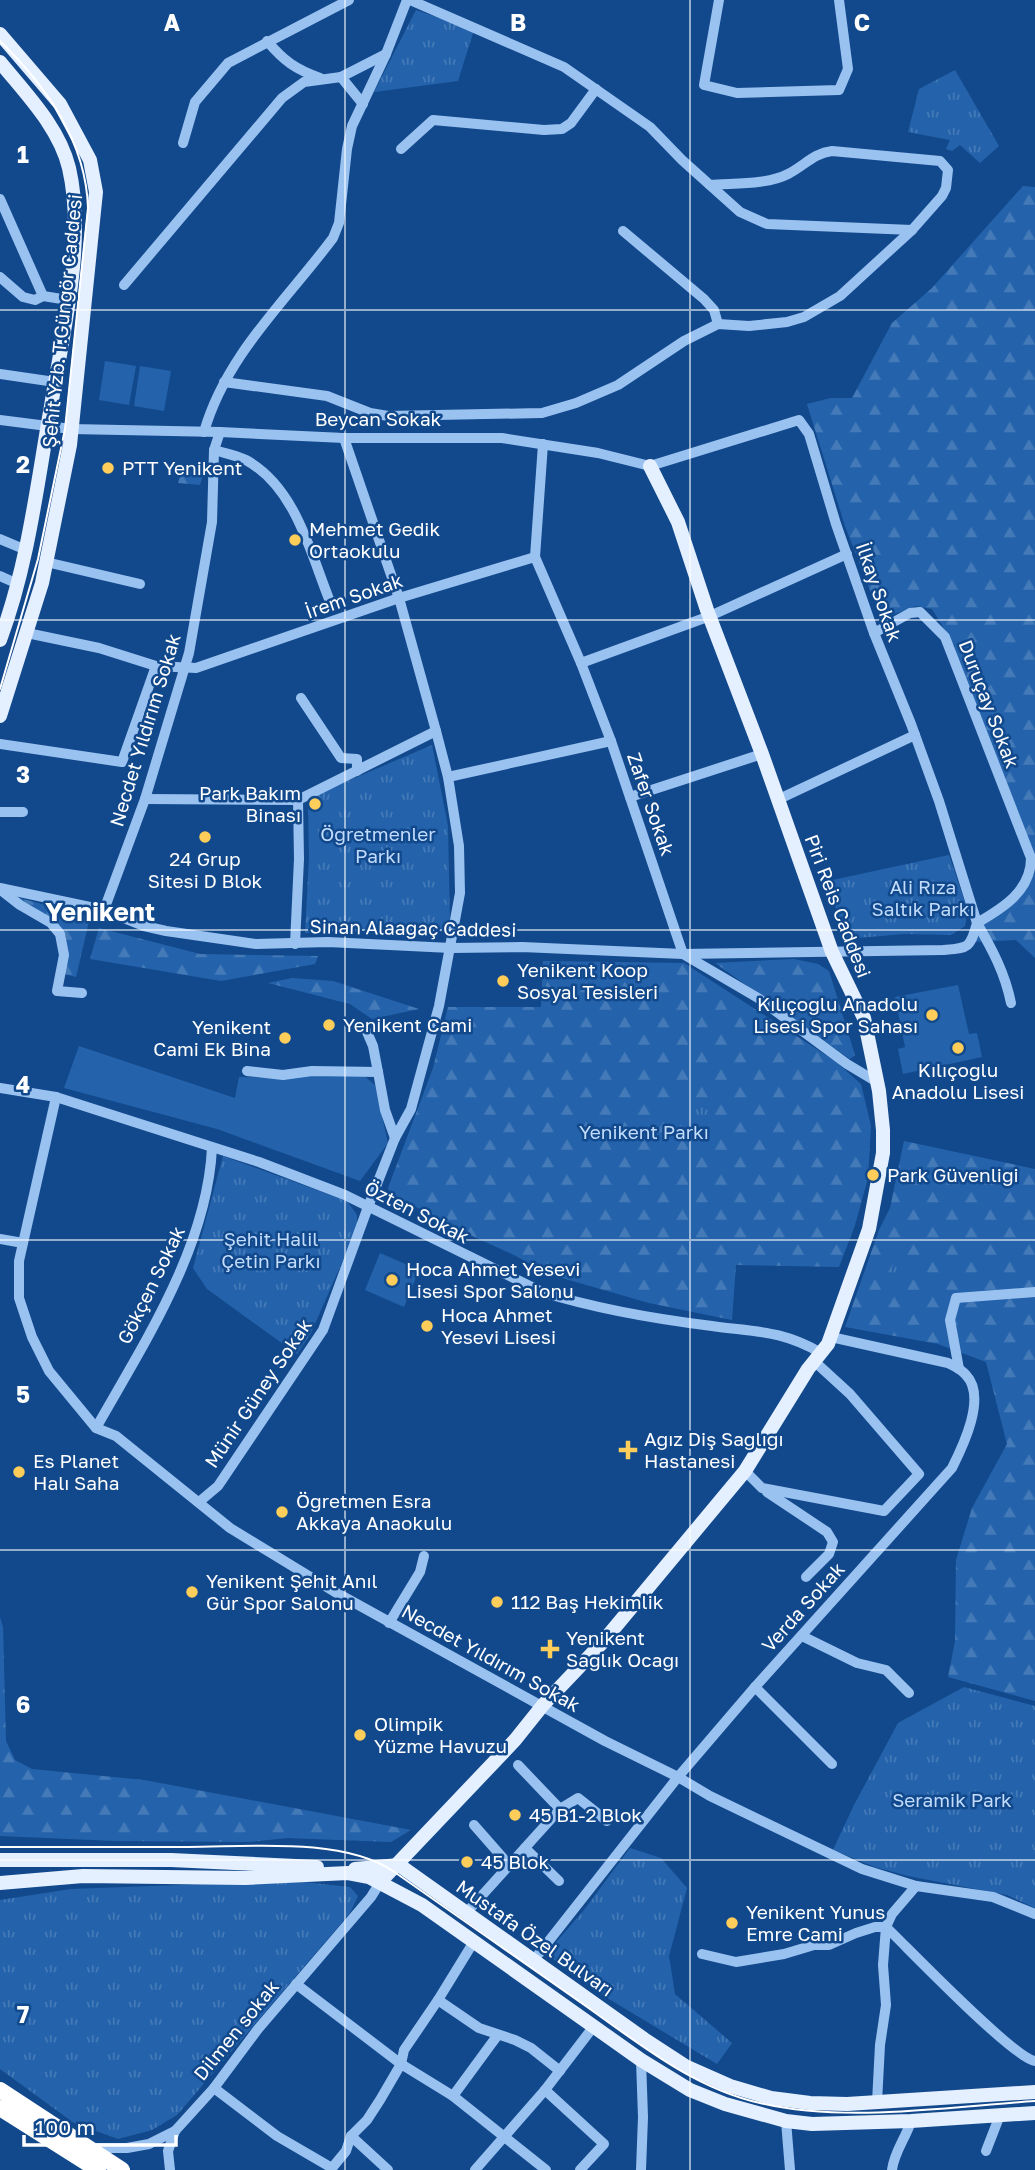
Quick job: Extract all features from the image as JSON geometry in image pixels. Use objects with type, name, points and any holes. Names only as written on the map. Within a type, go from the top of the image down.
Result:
[{"type":"highway","points":[[0,2090],[122,2170]]},
{"type":"highway","points":[[0,2108],[98,2170]]},
{"type":"main road","name":"Şehit Yzb. T.Güngör Caddesi","points":[[0,34],[60,104],[90,160],[96,192],[71,429],[46,562],[27,633],[0,716]]},
{"type":"main road","name":"Şehit Yzb. T.Güngör Caddesi","points":[[0,62],[54,130],[69,167],[75,205],[76,237],[26,551],[0,640]]},
{"type":"main road","name":"Piri Reis Caddesi","points":[[381,1881],[399,1865],[601,1644],[745,1471],[831,1337],[869,1229],[881,1166],[883,1130],[864,1018],[832,952],[678,522],[650,466]]},
{"type":"main road","points":[[0,1860],[171,1860],[359,1869],[399,1865]]},
{"type":"main road","name":"Mustafa Özel Bulvarı","points":[[399,1865],[687,2067],[730,2086],[771,2098],[810,2103],[877,2102],[1035,2092]]},
{"type":"main road","name":"Mustafa Özel Bulvarı","points":[[0,1884],[83,1876],[246,1878],[348,1873],[381,1881],[422,1906],[641,2060],[690,2090],[725,2104],[786,2121],[812,2124],[1035,2113]]},
{"type":"street","points":[[183,144],[195,102],[228,63],[349,0]]},
{"type":"street","points":[[204,432],[224,382],[248,343],[333,238],[341,211],[352,126],[409,0],[564,67],[650,127],[740,212],[767,224],[912,230]]},
{"type":"street","points":[[719,0],[704,85],[737,93],[839,90],[848,69],[839,0]]},
{"type":"street","points":[[267,41],[299,71],[320,78]]},
{"type":"street","points":[[124,285],[282,98],[304,82],[341,76],[386,54]]},
{"type":"street","points":[[341,76],[363,104]]},
{"type":"street","points":[[401,149],[433,120],[544,130],[562,129],[571,123],[596,89]]},
{"type":"street","points":[[224,382],[327,397],[370,414],[388,416],[542,413],[576,404],[618,385],[684,341],[718,324],[749,326],[788,322],[804,317],[841,296],[912,230],[942,196],[948,170],[940,161],[832,151],[821,153],[787,175],[770,180],[710,185]]},
{"type":"street","points":[[0,200],[43,296]]},
{"type":"street","points":[[623,231],[704,299],[714,310],[718,324]]},
{"type":"street","points":[[0,277],[23,296],[35,300],[43,296],[68,300]]},
{"type":"street","points":[[0,374],[55,382]]},
{"type":"street","name":"Beycan Sokak","points":[[0,420],[71,429],[344,438],[502,438],[598,453],[650,466]]},
{"type":"street","name":"İlkay Sokak","points":[[650,466],[799,420],[810,434],[836,524],[874,633],[915,735],[960,862],[977,923],[997,958],[1008,984],[1012,1003]]},
{"type":"street","name":"Necdet Yıldırım Sokak","points":[[104,909],[145,799],[184,668],[212,522],[214,450],[220,432]]},
{"type":"street","name":"Münir Güney Sokak","points":[[199,1502],[218,1486],[323,1330],[395,1138],[411,1108],[439,1006],[460,893],[459,846],[448,777],[399,598],[344,438]]},
{"type":"street","name":"Zafer Sokak","points":[[543,444],[535,557],[611,741],[683,954]]},
{"type":"street","points":[[214,450],[245,460],[265,474],[283,496],[300,525],[329,599]]},
{"type":"street","points":[[0,539],[26,551]]},
{"type":"street","points":[[581,663],[710,617],[847,554]]},
{"type":"street","name":"İrem Sokak","points":[[27,633],[99,648],[156,666],[196,668],[399,598],[535,557]]},
{"type":"street","points":[[46,562],[139,584]]},
{"type":"street","points":[[0,576],[18,584]]},
{"type":"street","name":"Duruçay Sokak","points":[[874,633],[909,613],[920,612],[945,637],[1031,858],[1031,872],[1008,905],[977,923]]},
{"type":"street","points":[[0,744],[122,762],[156,666]]},
{"type":"street","points":[[301,698],[341,758],[356,759],[357,771]]},
{"type":"street","points":[[145,799],[298,800],[436,731]]},
{"type":"street","points":[[777,800],[915,735]]},
{"type":"street","points":[[448,777],[611,741]]},
{"type":"street","points":[[630,797],[762,754]]},
{"type":"street","points":[[295,944],[299,859],[298,800]]},
{"type":"street","points":[[0,812],[23,812]]},
{"type":"street","points":[[0,889],[20,905],[51,923],[60,934],[64,955],[57,991],[82,993]]},
{"type":"street","name":"Sinan Alaağaç Caddesi","points":[[0,889],[104,909],[144,926],[256,944],[328,942],[683,954],[832,952]]},
{"type":"street","points":[[832,952],[965,948],[972,942],[977,923]]},
{"type":"street","points":[[683,954],[758,998],[877,1083]]},
{"type":"street","points":[[366,1032],[373,1046],[385,1110],[395,1138]]},
{"type":"street","points":[[247,1071],[283,1075],[312,1071],[378,1072]]},
{"type":"street","name":"Özten Sokak","points":[[0,1088],[56,1097],[259,1162],[345,1195],[509,1277],[575,1302],[712,1326],[767,1331],[800,1340],[919,1475],[884,1511],[762,1488]]},
{"type":"street","name":"Necdet Yıldırım Sokak","points":[[56,1097],[23,1243],[18,1274],[19,1298],[32,1337],[49,1371],[96,1428],[116,1436],[230,1528],[389,1623],[710,1796],[862,1869],[916,1886],[993,1897],[1035,1914]]},
{"type":"street","name":"Gökçen Sokak","points":[[96,1428],[183,1265],[201,1220],[211,1169],[212,1148]]},
{"type":"street","points":[[0,1239],[23,1243]]},
{"type":"street","name":"Verda Sokak","points":[[533,1961],[678,1777],[952,1468],[965,1443],[975,1400],[968,1376],[959,1369],[950,1320],[956,1298],[1035,1292]]},
{"type":"street","points":[[831,1337],[948,1363],[959,1369]]},
{"type":"street","points":[[745,1471],[762,1488],[827,1532],[833,1542],[829,1554],[806,1577]]},
{"type":"street","points":[[389,1623],[420,1572],[424,1556]]},
{"type":"street","points":[[802,1636],[857,1663],[886,1670],[909,1693]]},
{"type":"street","points":[[755,1687],[832,1764]]},
{"type":"street","points":[[518,1765],[560,1808]]},
{"type":"street","points":[[467,1912],[560,1808],[578,1798],[607,1821]]},
{"type":"street","points":[[474,1825],[509,1865]]},
{"type":"street","points":[[525,1848],[559,1881]]},
{"type":"street","name":"Dilmen sokak","points":[[89,2148],[149,2144],[175,2131],[214,2088],[296,1984],[371,1897],[381,1881]]},
{"type":"street","points":[[877,2102],[880,2045],[886,2005],[883,1965],[886,1927],[892,1914],[916,1886]]},
{"type":"street","points":[[702,1954],[736,1962],[750,1960],[814,1945],[829,1945],[856,1933],[875,1927],[886,1927],[1003,2041],[1028,2060],[1035,2061]]},
{"type":"street","points":[[214,2088],[277,2136],[332,2169],[346,2151],[351,2136],[367,2120],[401,2064],[404,2050],[473,1942]]},
{"type":"street","points":[[296,1984],[401,2064],[453,2096],[546,2170]]},
{"type":"street","points":[[438,2000],[479,2028],[531,2048],[560,2071]]},
{"type":"street","points":[[475,2170],[545,2091],[594,2026]]},
{"type":"street","points":[[453,2096],[497,2036]]},
{"type":"street","points":[[641,2060],[641,2170]]},
{"type":"street","points":[[545,2091],[604,2144],[580,2170]]},
{"type":"street","points":[[986,2151],[1000,2115]]},
{"type":"street","points":[[786,2121],[790,2170]]},
{"type":"street","points":[[892,2170],[893,2159],[906,2137],[911,2121]]},
{"type":"street","points":[[170,2170],[168,2151],[175,2131]]},
{"type":"street","points":[[351,2136],[388,2170]]},
{"type":"green space","points":[[416,10],[474,30],[458,81],[374,92]]},
{"type":"green space","points":[[955,70],[999,146],[980,163],[960,145],[952,151],[946,149],[950,140],[908,132],[919,89]]},
{"type":"green space","points":[[1023,186],[1035,187],[1035,958],[1016,940],[972,942],[977,923],[1008,905],[1031,872],[954,645],[932,609],[916,606],[881,619],[845,526],[807,404],[831,398],[852,398],[892,323],[932,288]]},
{"type":"green space","points":[[105,361],[136,366],[129,405],[99,400]]},
{"type":"green space","points":[[140,366],[171,371],[164,411],[134,406]]},
{"type":"green space","points":[[182,469],[204,471],[200,485],[178,483]]},
{"type":"green space","name":"Öğretmenler Parkı","points":[[432,745],[448,826],[450,928],[428,937],[362,931],[305,933],[309,858],[308,798]]},
{"type":"green space","name":"Ali Rıza Saltık Parkı","points":[[949,855],[968,911],[965,926],[951,935],[904,934],[858,938],[844,936],[828,881]]},
{"type":"green space","points":[[12,896],[90,917],[76,977],[64,974],[66,936],[42,914]]},
{"type":"green space","points":[[99,928],[200,954],[318,956],[315,964],[221,981],[90,959]]},
{"type":"green space","points":[[794,959],[818,964],[829,971],[855,1055],[850,1059],[715,963]]},
{"type":"green space","name":"Yenikent Parkı","points":[[543,961],[684,963],[835,1061],[861,1084],[871,1126],[868,1178],[855,1225],[839,1267],[736,1265],[732,1320],[649,1303],[548,1274],[391,1194],[388,1188],[433,1068],[448,1007],[541,1007]]},
{"type":"green space","points":[[292,978],[333,981],[419,1009],[372,1019],[350,1004],[268,983]]},
{"type":"green space","name":"Kılıçoğlu Anadolu Lisesi Spor Sahası","points":[[958,985],[969,1034],[977,1033],[982,1057],[903,1074],[898,1049],[905,1047],[895,997]]},
{"type":"green space","points":[[79,1046],[235,1098],[239,1077],[291,1078],[312,1073],[363,1075],[375,1085],[388,1143],[360,1181],[217,1129],[64,1088]]},
{"type":"green space","points":[[693,1099],[702,1100],[709,1105],[714,1112],[714,1130],[709,1137],[702,1142],[693,1143],[684,1142],[677,1137],[672,1130],[671,1121],[672,1112],[677,1105],[684,1100]]},
{"type":"green space","points":[[904,1141],[1035,1169],[1035,1701],[948,1677],[955,1641],[956,1560],[972,1508],[1007,1444],[986,1362],[938,1344],[845,1327],[879,1230],[890,1208]]},
{"type":"green space","name":"Şehit Halil Çetin Parkı","points":[[223,1156],[347,1201],[357,1215],[357,1228],[311,1333],[297,1354],[207,1289],[193,1268]]},
{"type":"green space","name":"Hoca Ahmet Yesevi Lisesi Spor Salonu","points":[[380,1253],[419,1270],[404,1307],[365,1290]]},
{"type":"green space","points":[[894,1261],[914,1268],[909,1283],[889,1276]]},
{"type":"green space","points":[[0,1617],[3,1627],[6,1741],[15,1760],[32,1769],[144,1780],[411,1830],[391,1842],[287,1838],[250,1842],[116,1841],[0,1836]]},
{"type":"green space","name":"Seramik Park","points":[[964,1687],[1035,1706],[1035,1908],[1007,1895],[908,1876],[875,1867],[833,1850],[898,1723]]},
{"type":"green space","points":[[630,1848],[661,1858],[687,1888],[669,1956],[675,1994],[732,2043],[717,2064],[604,1996],[546,1954],[584,1910]]},
{"type":"green space","points":[[294,1881],[350,1887],[358,1896],[350,1913],[177,2115],[152,2130],[118,2139],[74,2123],[0,2069],[0,1900],[71,1889]]},
{"type":"tram line","points":[[0,41],[33,77],[61,117],[80,161],[88,208],[65,429],[38,559],[0,689]]},
{"type":"tram line","points":[[0,1847],[294,1846],[348,1853],[372,1860],[393,1871],[666,2062],[735,2096],[793,2109],[862,2113],[1035,2101]]},
{"type":"place","name":"PTT Yenikent","points":[[108,468]]},
{"type":"place","name":"Mehmet Gedik Ortaokulu","points":[[295,540]]},
{"type":"place","name":"Park Bakım Binası","points":[[315,804]]},
{"type":"place","name":"24 Grup Sitesi D Blok","points":[[205,837]]},
{"type":"place","name":"Yenikent Koop Sosyal Tesisleri","points":[[503,981]]},
{"type":"place","name":"Kılıçoğlu Anadolu Lisesi Spor Sahası","points":[[932,1015]]},
{"type":"place","name":"Yenikent Cami","points":[[329,1025]]},
{"type":"place","name":"Yenikent Cami Ek Bina","points":[[285,1038]]},
{"type":"place","name":"Kılıçoğlu Anadolu Lisesi","points":[[958,1048]]},
{"type":"place","name":"Park Güvenliği","points":[[873,1175]]},
{"type":"place","name":"Hoca Ahmet Yesevi Lisesi Spor Salonu","points":[[392,1280]]},
{"type":"place","name":"Hoca Ahmet Yesevi Lisesi","points":[[427,1326]]},
{"type":"place","name":"Ağız Diş Sağlığı Hastanesi","points":[[628,1450]]},
{"type":"place","name":"Es Planet Halı Saha","points":[[19,1472]]},
{"type":"place","name":"Öğretmen Esra Akkaya Anaokulu","points":[[282,1512]]},
{"type":"place","name":"Yenikent Şehit Anıl Gür Spor Salonu","points":[[192,1592]]},
{"type":"place","name":"112 Baş Hekimlik","points":[[497,1602]]},
{"type":"place","name":"Yenikent Sağlık Ocağı","points":[[550,1649]]},
{"type":"place","name":"Olimpik Yüzme Havuzu","points":[[360,1735]]},
{"type":"place","name":"45 B1-2 Blok","points":[[515,1815]]},
{"type":"place","name":"45 Blok","points":[[467,1862]]},
{"type":"place","name":"Yenikent Yunus Emre Cami","points":[[732,1923]]},
{"type":"district","name":"Yenikent","points":[[100,912]]}]
